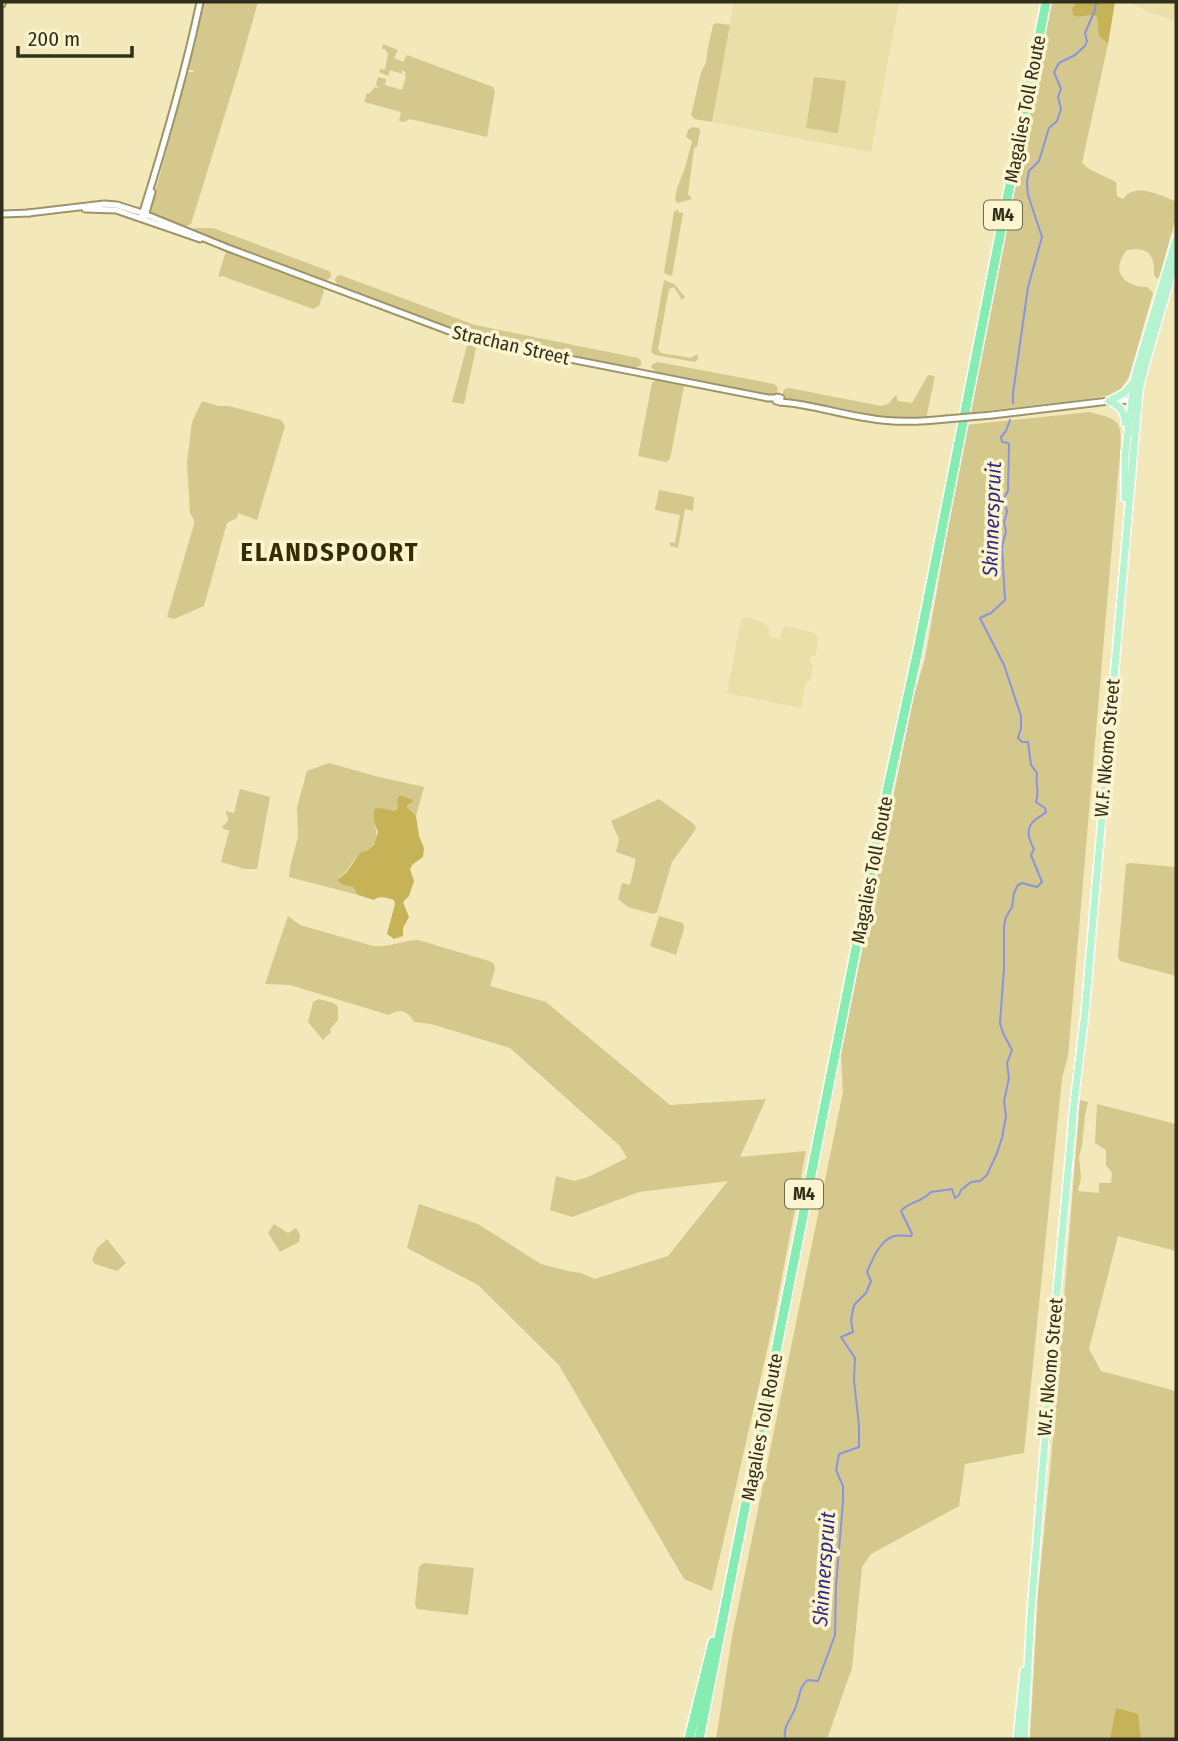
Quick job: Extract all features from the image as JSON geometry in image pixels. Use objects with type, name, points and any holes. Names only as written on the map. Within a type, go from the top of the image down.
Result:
[{"type":"highway","name":"Magalies Toll Route","points":[[699,1739],[1044,2]]},
{"type":"highway","points":[[689,1739],[725,1599]]},
{"type":"main road","name":"W.F. Nkomo Street","points":[[1024,1739],[1031,1612],[1081,1011],[1089,949],[1125,547],[1134,380],[1176,239]]},
{"type":"main road","name":"W.F. Nkomo Street","points":[[1125,547],[1125,455],[1135,400],[1176,260]]},
{"type":"main road","points":[[1109,401],[1124,393],[1134,380]]},
{"type":"main road","points":[[1109,401],[1117,405],[1124,414],[1125,455]]},
{"type":"main road","name":"W.F. Nkomo Street","points":[[1017,1739],[1031,1612]]},
{"type":"street","points":[[143,216],[200,2]]},
{"type":"street","name":"Strachan Street","points":[[2,214],[110,208],[143,216],[473,340],[882,420],[912,422],[1135,400]]},
{"type":"shaded area","points":[[204,2],[258,2],[191,224],[185,227],[154,216],[151,207],[188,72],[194,72],[188,70]]},
{"type":"shaded area","points":[[734,2],[899,2],[871,152],[712,122]]},
{"type":"shaded area","points":[[1050,2],[1076,2],[1072,9],[1078,17],[1097,17],[1100,34],[1108,44],[1082,163],[1116,182],[1117,196],[1123,199],[1128,194],[1141,190],[1176,201],[1176,217],[1159,278],[1154,275],[1153,262],[1145,251],[1127,250],[1122,257],[1120,270],[1126,281],[1147,287],[1153,293],[1129,377],[1121,389],[1111,395],[1087,399],[968,413]]},
{"type":"shaded area","points":[[1076,2],[1115,2],[1108,44],[1099,36],[1097,17],[1073,15],[1072,9]]},
{"type":"shaded area","points":[[1129,2],[1176,2],[1176,22],[1154,14]]},
{"type":"shaded area","points":[[713,25],[730,25],[712,122],[694,119],[691,115]]},
{"type":"shaded area","points":[[383,44],[398,50],[394,58],[403,62],[407,55],[493,87],[495,91],[487,137],[410,119],[399,121],[401,112],[364,102],[367,93],[375,87],[379,88],[376,84],[378,77],[386,79],[385,85],[402,90],[406,73],[402,70],[402,74],[390,70],[388,76],[379,72],[381,68],[385,69],[388,54],[382,49]]},
{"type":"shaded area","points":[[814,77],[846,81],[838,133],[806,128]]},
{"type":"shaded area","points":[[692,127],[699,128],[700,132],[697,147],[694,148],[688,194],[692,199],[678,203],[675,200],[677,188],[692,141],[686,137]]},
{"type":"shaded area","points":[[678,209],[678,212],[683,213],[672,276],[664,272],[674,212]]},
{"type":"shaded area","points":[[194,228],[213,228],[329,271],[331,277],[325,281],[193,231]]},
{"type":"shaded area","points":[[226,251],[321,285],[324,291],[319,306],[313,309],[222,276],[218,277]]},
{"type":"shaded area","points":[[340,275],[475,325],[638,358],[641,365],[636,368],[473,335],[337,285],[335,280]]},
{"type":"shaded area","points":[[664,280],[674,284],[685,297],[682,300],[674,287],[669,289],[658,349],[661,353],[691,358],[697,354],[698,359],[695,362],[651,352]]},
{"type":"shaded area","points":[[468,342],[477,344],[464,404],[452,402]]},
{"type":"shaded area","points":[[658,362],[774,384],[778,388],[772,395],[656,372],[651,367]]},
{"type":"shaded area","points":[[928,375],[935,376],[926,419],[856,413],[783,396],[785,389],[789,388],[881,406],[888,404],[896,395],[898,401],[912,403]]},
{"type":"shaded area","points":[[656,380],[684,386],[670,459],[666,462],[638,456],[652,383]]},
{"type":"shaded area","points":[[202,401],[281,420],[285,426],[257,520],[238,513],[237,518],[227,523],[204,606],[174,619],[167,617],[194,524],[190,513],[187,462],[192,422]]},
{"type":"shaded area","points":[[1090,412],[1108,417],[1117,423],[1120,448],[1068,1056],[1062,1078],[1024,1453],[965,1464],[959,1506],[871,1554],[862,1567],[852,1668],[827,1739],[716,1739],[732,1637],[843,1092],[841,1054],[914,695],[925,659],[966,425]]},
{"type":"shaded area","points":[[659,490],[694,497],[693,511],[685,509],[678,548],[670,546],[670,542],[675,543],[680,515],[655,510]]},
{"type":"shaded area","points":[[746,617],[763,622],[769,628],[769,637],[780,639],[786,626],[815,633],[818,637],[816,656],[810,658],[813,665],[811,679],[805,684],[801,708],[727,693],[741,620]]},
{"type":"shaded area","points":[[329,763],[424,787],[416,816],[407,807],[408,804],[397,802],[398,808],[395,811],[380,808],[374,822],[374,844],[356,858],[339,877],[339,882],[353,887],[358,895],[289,877],[298,837],[297,807],[307,771]]},
{"type":"shaded area","points":[[240,789],[270,797],[257,869],[245,869],[221,862],[229,831],[222,828],[228,820],[226,811],[234,813]]},
{"type":"shaded area","points":[[399,796],[413,800],[407,807],[416,816],[424,848],[423,857],[410,869],[414,881],[409,896],[403,902],[409,917],[403,928],[403,936],[394,939],[387,934],[394,900],[381,897],[374,900],[358,895],[353,887],[337,880],[346,873],[360,853],[374,845],[378,832],[374,822],[374,809],[395,811],[398,808]]},
{"type":"shaded area","points":[[659,799],[694,824],[696,829],[672,862],[657,912],[653,914],[628,907],[618,899],[622,883],[630,885],[636,859],[616,852],[619,839],[611,821]]},
{"type":"shaded area","points":[[1126,864],[1176,867],[1176,976],[1120,961],[1118,957]]},
{"type":"shaded area","points":[[288,916],[300,925],[373,946],[418,940],[489,961],[494,964],[495,969],[490,986],[546,1002],[670,1105],[766,1099],[740,1157],[806,1151],[773,1324],[712,1591],[684,1579],[559,1365],[478,1285],[407,1248],[419,1204],[478,1224],[541,1264],[595,1279],[668,1256],[728,1181],[639,1192],[572,1217],[550,1210],[556,1176],[574,1181],[588,1177],[627,1158],[620,1146],[510,1048],[431,1024],[414,1022],[403,1012],[389,1015],[290,985],[265,984]]},
{"type":"shaded area","points":[[659,916],[683,923],[684,929],[676,955],[650,946]]},
{"type":"shaded area","points":[[319,999],[334,1003],[338,1007],[338,1020],[323,1040],[308,1022],[313,1002]]},
{"type":"shaded area","points":[[1080,1100],[1088,1102],[1079,1156],[1081,1178],[1078,1191],[1099,1193],[1099,1183],[1111,1183],[1112,1173],[1106,1165],[1106,1150],[1095,1143],[1097,1104],[1176,1124],[1176,1251],[1118,1236],[1089,1349],[1101,1371],[1176,1391],[1176,1739],[1030,1739],[1038,1593]]},
{"type":"shaded area","points":[[274,1224],[288,1233],[296,1228],[300,1235],[299,1242],[280,1252],[268,1233]]},
{"type":"shaded area","points":[[107,1239],[126,1263],[117,1271],[95,1264],[92,1260],[97,1248]]},
{"type":"shaded area","points":[[424,1563],[474,1568],[468,1615],[417,1609],[415,1604],[419,1567]]},
{"type":"shaded area","points":[[1116,1708],[1138,1714],[1141,1739],[1110,1739]]},
{"type":"waterway","name":"Skinnerspruit","points":[[1013,403],[1028,287],[1042,237],[1028,195],[1029,171],[1039,161],[1049,128],[1057,121],[1061,109],[1058,97],[1061,89],[1054,72],[1059,63],[1085,46],[1085,33],[1096,2]]},
{"type":"waterway","name":"Skinnerspruit","points":[[785,1739],[787,1725],[801,1688],[808,1680],[818,1681],[835,1635],[843,1502],[843,1486],[836,1470],[839,1454],[859,1447],[855,1358],[841,1337],[853,1332],[851,1320],[854,1305],[866,1293],[871,1281],[867,1272],[877,1251],[889,1238],[912,1234],[901,1211],[931,1192],[952,1189],[955,1198],[971,1182],[980,1181],[987,1175],[1002,1138],[1006,1116],[1004,1101],[1009,1078],[1007,1063],[1012,1050],[1000,1023],[1004,926],[1018,885],[1022,883],[1037,887],[1042,882],[1031,855],[1034,849],[1029,833],[1033,822],[1046,812],[1045,808],[1036,802],[1037,773],[1031,765],[1028,742],[1022,742],[1018,738],[1021,716],[1004,665],[980,618],[991,613],[1005,600],[1002,547],[1006,531],[1004,522],[1007,512],[1004,498],[1008,491],[1009,445],[1002,442],[1001,437],[1010,420]]},
{"type":"district","name":"ELANDSPOORT","points":[[330,552]]}]
